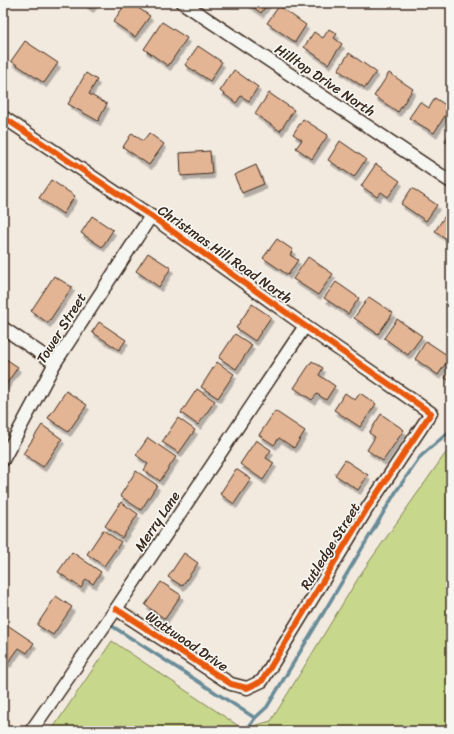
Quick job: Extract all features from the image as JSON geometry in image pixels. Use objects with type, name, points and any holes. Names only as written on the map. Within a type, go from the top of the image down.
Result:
[{"type":"street","name":"Hilltop Drive North","points":[[183,3],[451,182]]},
{"type":"street","name":"Christmas Hill Road North","points":[[3,117],[150,216],[431,413]]},
{"type":"street","name":"Tower Street","points":[[3,460],[55,363],[150,216]]},
{"type":"street","name":"Merry Lane","points":[[30,731],[116,609],[305,326]]},
{"type":"street","points":[[3,328],[55,363]]},
{"type":"street","name":"Rutledge Street","points":[[247,688],[262,681],[368,507],[431,413]]},
{"type":"street","name":"Wattwood Drive","points":[[116,609],[231,684],[247,688]]},
{"type":"green space","points":[[451,448],[451,731],[51,731],[112,641],[243,729],[271,721],[362,572],[445,454]]},
{"type":"building","points":[[84,3],[95,3],[91,8]]},
{"type":"building","points":[[126,3],[131,3],[150,16],[135,37],[113,22]]},
{"type":"building","points":[[247,3],[268,3],[261,13]]},
{"type":"building","points":[[279,6],[306,25],[295,42],[267,23]]},
{"type":"building","points":[[162,22],[187,38],[168,66],[144,49]]},
{"type":"building","points":[[329,29],[337,34],[334,38],[342,44],[328,64],[304,47],[314,32],[323,38]]},
{"type":"building","points":[[25,41],[58,63],[44,83],[11,61]]},
{"type":"building","points":[[198,46],[222,62],[210,81],[185,65]]},
{"type":"building","points":[[349,53],[376,72],[365,88],[338,70]]},
{"type":"building","points":[[234,70],[258,87],[249,101],[241,96],[236,103],[220,91]]},
{"type":"building","points":[[86,73],[97,80],[89,94],[107,104],[98,121],[68,104]]},
{"type":"building","points":[[389,73],[413,89],[398,112],[374,96]]},
{"type":"building","points":[[269,93],[294,110],[280,131],[255,114]]},
{"type":"building","points":[[435,98],[450,108],[434,133],[409,118],[420,102],[429,108]]},
{"type":"building","points":[[303,119],[328,135],[312,159],[296,148],[302,140],[293,134]]},
{"type":"building","points":[[451,131],[451,145],[445,141]]},
{"type":"building","points":[[132,133],[143,141],[149,133],[164,144],[149,165],[123,147]]},
{"type":"building","points":[[340,141],[366,159],[354,177],[328,160]]},
{"type":"building","points":[[210,151],[212,174],[181,176],[180,153]]},
{"type":"building","points":[[376,164],[400,181],[388,197],[381,192],[377,197],[361,186]]},
{"type":"building","points":[[256,165],[264,184],[242,193],[234,175]]},
{"type":"building","points":[[51,180],[75,196],[63,214],[39,198]]},
{"type":"building","points":[[412,188],[437,205],[426,221],[401,204]]},
{"type":"building","points":[[447,213],[451,216],[451,242],[435,231]]},
{"type":"building","points":[[92,216],[113,230],[102,247],[81,233]]},
{"type":"building","points":[[277,239],[293,250],[290,255],[298,260],[288,275],[263,258]]},
{"type":"building","points":[[148,253],[171,268],[159,287],[136,271]]},
{"type":"building","points":[[308,257],[333,274],[318,295],[293,279]]},
{"type":"building","points":[[54,276],[72,287],[48,323],[31,311]]},
{"type":"building","points":[[336,282],[359,298],[348,314],[324,298]]},
{"type":"building","points":[[369,297],[393,313],[378,334],[354,318]]},
{"type":"building","points":[[252,304],[271,317],[255,341],[236,328]]},
{"type":"building","points":[[397,319],[422,336],[408,355],[384,338]]},
{"type":"building","points":[[99,322],[126,340],[119,350],[92,332]]},
{"type":"building","points":[[235,334],[252,345],[236,369],[219,358]]},
{"type":"building","points":[[426,341],[450,357],[438,375],[415,359]]},
{"type":"building","points":[[3,357],[18,367],[3,389]]},
{"type":"building","points":[[312,361],[323,368],[319,375],[335,386],[326,400],[317,394],[312,400],[294,388]]},
{"type":"building","points":[[217,362],[234,374],[218,398],[201,387]]},
{"type":"building","points":[[451,369],[451,382],[445,378]]},
{"type":"building","points":[[197,389],[215,401],[198,425],[181,413]]},
{"type":"building","points":[[66,391],[87,405],[68,432],[48,418]]},
{"type":"building","points":[[345,393],[355,400],[360,393],[376,404],[360,427],[334,410]]},
{"type":"building","points":[[275,411],[305,431],[294,448],[279,438],[274,445],[259,435]]},
{"type":"building","points":[[381,414],[404,430],[383,461],[367,450],[375,437],[369,433]]},
{"type":"building","points":[[178,418],[195,430],[179,453],[162,442]]},
{"type":"building","points":[[42,425],[62,439],[43,467],[23,454]]},
{"type":"building","points":[[148,438],[176,457],[160,481],[144,470],[148,464],[136,455]]},
{"type":"building","points":[[256,440],[271,450],[266,458],[274,463],[263,480],[240,464]]},
{"type":"building","points":[[345,460],[368,475],[358,490],[335,475]]},
{"type":"building","points":[[236,469],[251,479],[234,504],[220,494]]},
{"type":"building","points":[[136,471],[157,485],[141,510],[120,496]]},
{"type":"building","points":[[121,502],[138,514],[122,538],[105,526]]},
{"type":"building","points":[[103,530],[121,542],[104,566],[87,554]]},
{"type":"building","points":[[72,552],[101,572],[93,584],[86,579],[81,588],[58,572]]},
{"type":"building","points":[[184,553],[198,563],[182,586],[168,577]]},
{"type":"building","points":[[161,582],[181,595],[165,619],[145,605]]},
{"type":"building","points":[[56,596],[72,607],[53,635],[37,625]]},
{"type":"building","points":[[3,622],[34,643],[27,653],[19,648],[8,663],[3,660]]},
{"type":"waterway","points":[[112,626],[255,718],[267,707],[397,490],[421,456],[451,430]]},
{"type":"waterway","points":[[246,731],[255,718]]},
{"type":"cycle path","points":[[3,117],[151,216],[305,326],[431,413],[368,507],[262,681],[247,688],[231,684],[116,609]]}]
